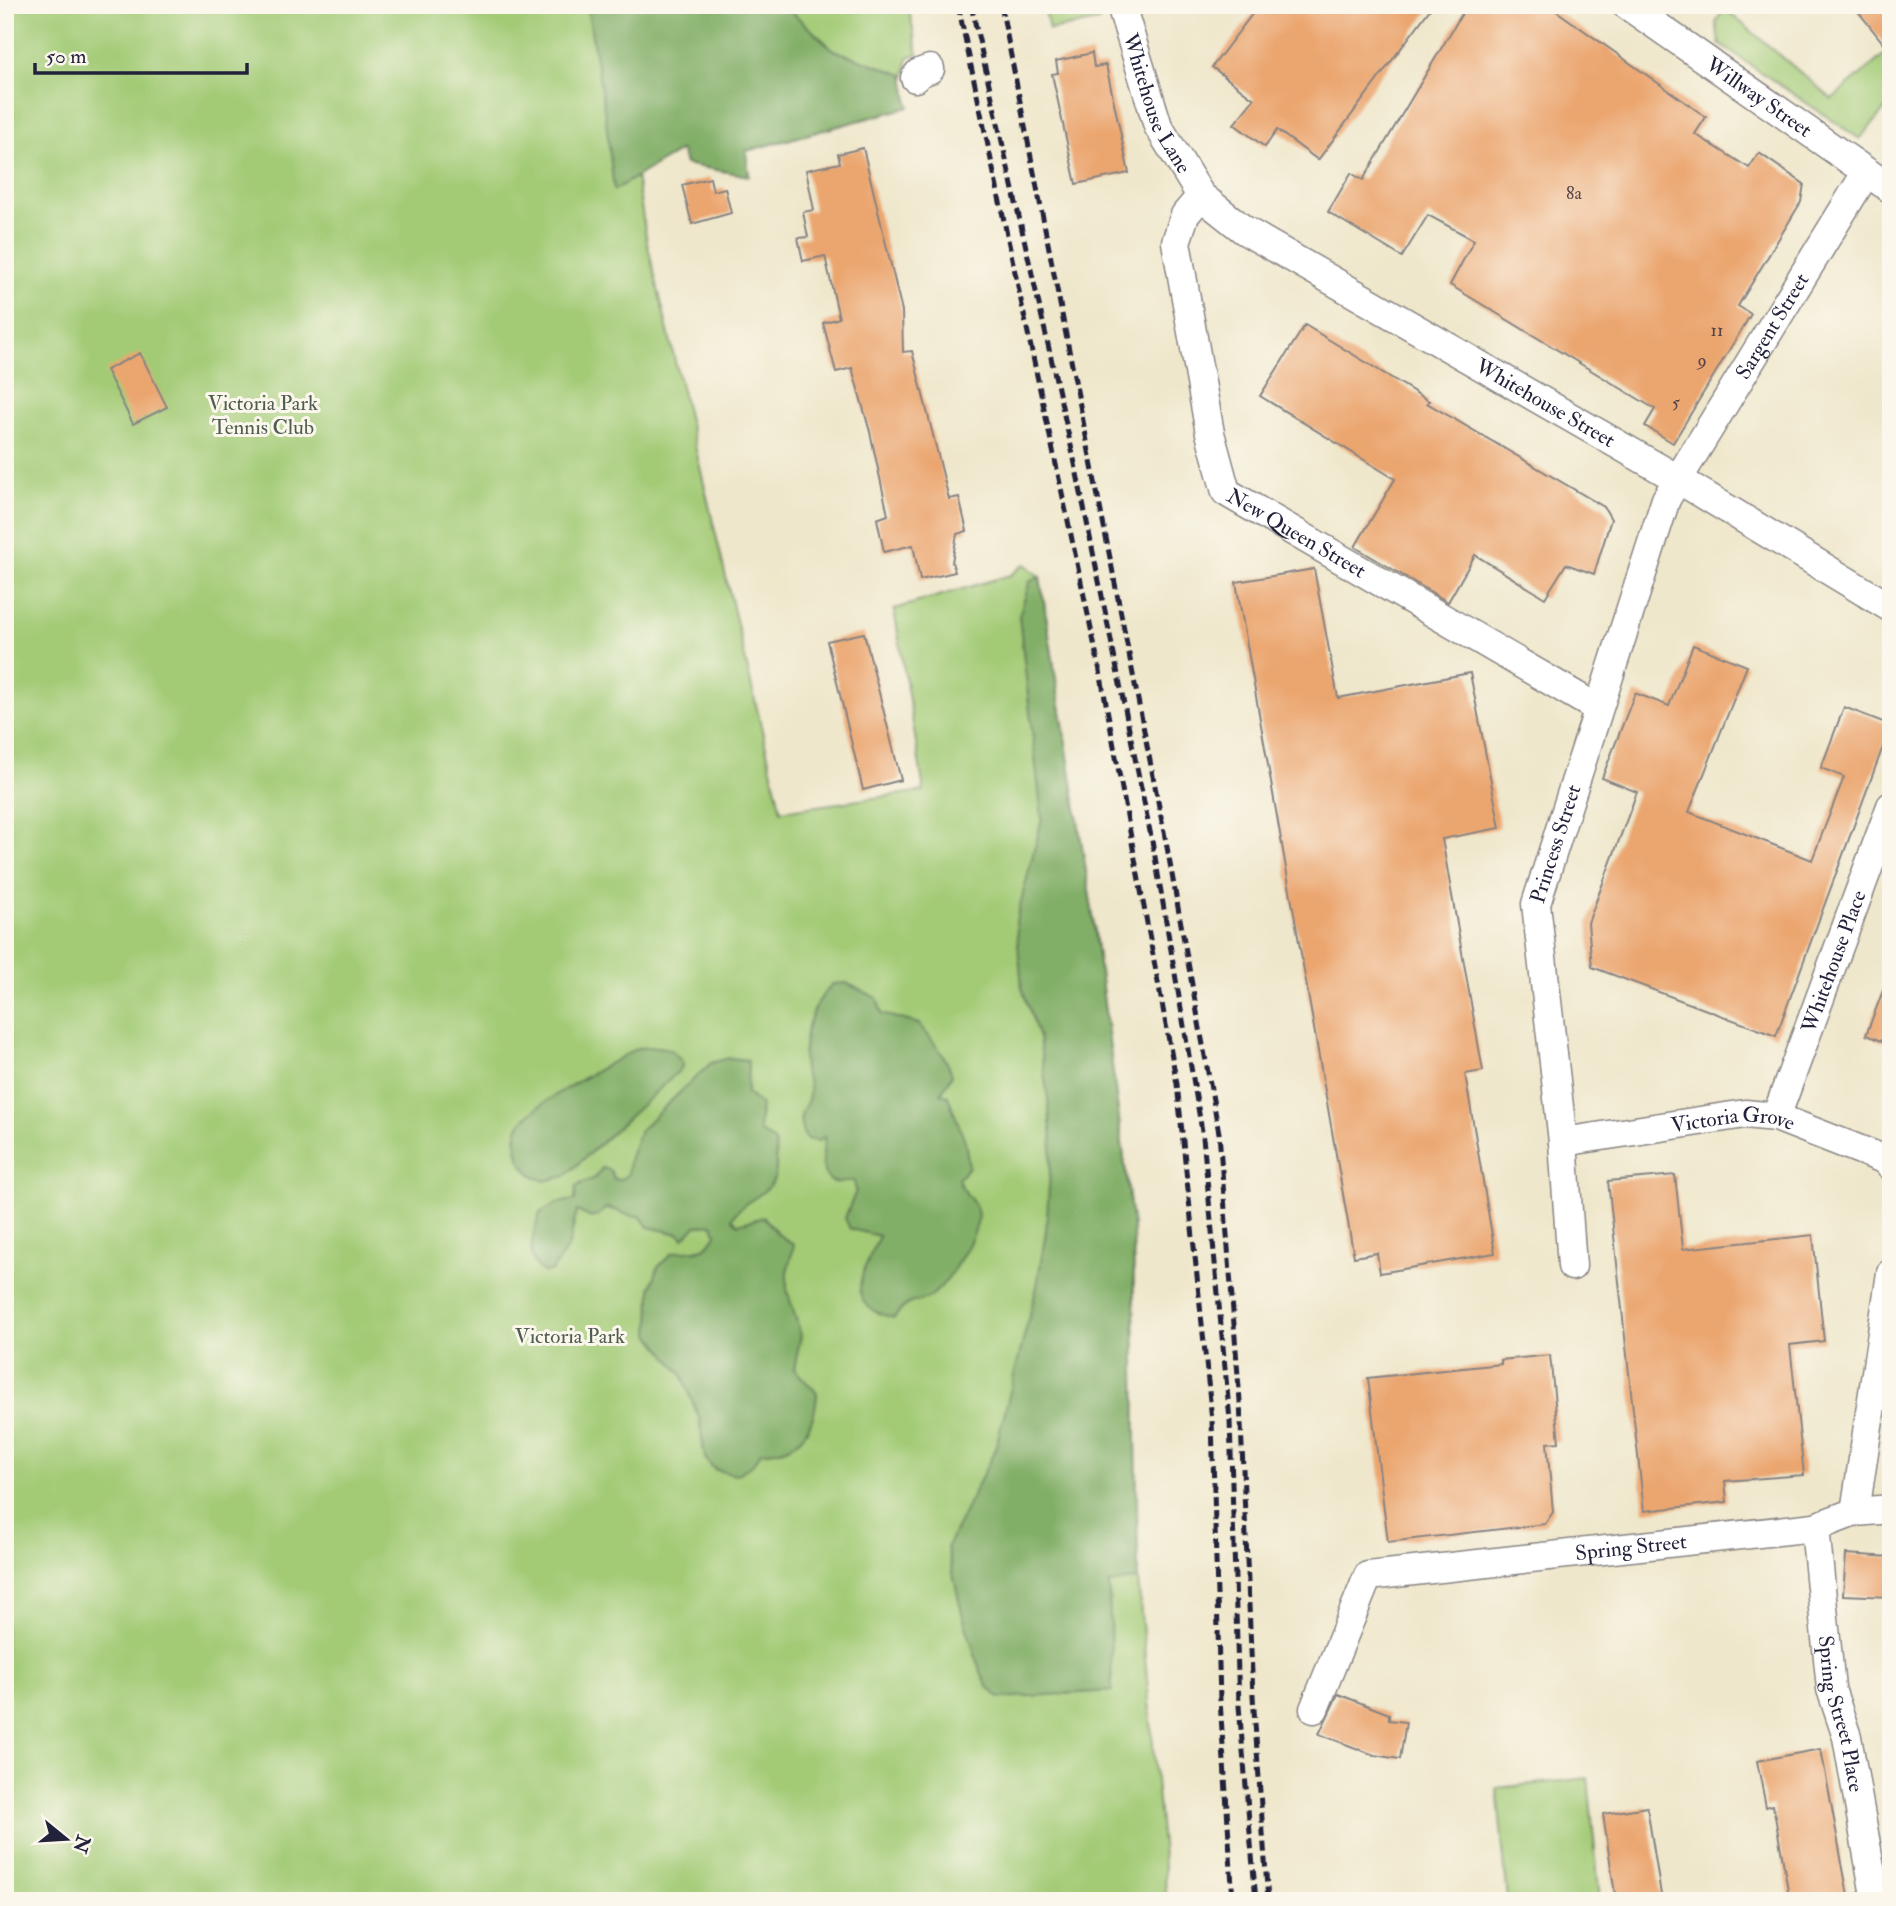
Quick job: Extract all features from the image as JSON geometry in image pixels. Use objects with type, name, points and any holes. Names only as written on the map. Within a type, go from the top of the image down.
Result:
[{"type":"street","name":"Whitehouse Lane","points":[[1121,5],[1158,126],[1201,196]]},
{"type":"street","name":"Willway Street","points":[[1627,5],[1891,188]]},
{"type":"street","name":"Sargent Street","points":[[1678,480],[1866,173]]},
{"type":"street","name":"Whitehouse Street","points":[[1201,196],[1244,230],[1678,480],[1891,608]]},
{"type":"street","name":"New Queen Street","points":[[1201,196],[1185,215],[1176,242],[1210,433],[1226,492],[1597,708]]},
{"type":"street","name":"Princess Street","points":[[1572,1266],[1563,1142],[1536,904],[1666,499],[1678,480]]},
{"type":"street","name":"Whitehouse Place","points":[[1776,1117],[1891,806]]},
{"type":"street","name":"Victoria Grove","points":[[1563,1142],[1745,1114],[1776,1117],[1886,1160],[1891,1166]]},
{"type":"street","points":[[1855,1512],[1891,1273]]},
{"type":"street","name":"Spring Street","points":[[1314,1709],[1368,1576],[1815,1527],[1855,1512],[1891,1508]]},
{"type":"street","name":"Spring Street Place","points":[[1815,1527],[1831,1689],[1847,1737],[1875,1901]]},
{"type":"green space","name":"Victoria Park","points":[[5,5],[908,5],[918,54],[908,57],[904,84],[909,107],[746,151],[749,176],[685,164],[682,150],[636,176],[647,242],[781,811],[924,791],[894,609],[1010,575],[1025,564],[1040,577],[1092,910],[1133,1228],[1138,1579],[1167,1901],[5,1901]]},
{"type":"green space","points":[[587,5],[784,5],[834,50],[904,75],[909,107],[746,151],[749,176],[685,164],[681,150],[614,190],[606,120]]},
{"type":"green space","points":[[1044,5],[1096,5],[1099,21],[1049,30]]},
{"type":"green space","points":[[1725,9],[1832,99],[1891,49],[1891,102],[1860,139],[1719,44],[1716,21]]},
{"type":"green space","points":[[1040,577],[1092,910],[1133,1228],[1138,1579],[1109,1584],[1112,1691],[999,1698],[988,1687],[981,1673],[962,1613],[947,1547],[995,1450],[1037,1286],[1046,1231],[1052,1141],[1048,1099],[1039,1038],[1022,988],[1016,921],[1042,819],[1019,616],[1030,581]]},
{"type":"green space","points":[[846,983],[877,998],[882,1014],[919,1024],[946,1061],[952,1075],[941,1093],[948,1096],[965,1141],[969,1167],[958,1179],[978,1212],[976,1226],[960,1260],[938,1290],[926,1299],[908,1304],[894,1318],[866,1305],[861,1296],[863,1274],[879,1236],[850,1229],[845,1218],[856,1191],[854,1181],[837,1183],[826,1176],[823,1163],[825,1136],[818,1141],[806,1139],[802,1129],[801,1115],[809,1095],[803,1059],[809,1024],[818,1003],[832,984]]},
{"type":"green space","points":[[656,1047],[675,1053],[683,1064],[680,1070],[565,1176],[545,1181],[525,1168],[520,1160],[516,1140],[518,1129],[527,1116],[555,1095],[637,1048]]},
{"type":"green space","points":[[729,1058],[748,1060],[747,1093],[761,1105],[759,1131],[774,1141],[776,1150],[772,1183],[732,1218],[738,1224],[764,1217],[778,1234],[794,1245],[787,1272],[787,1290],[801,1335],[794,1369],[817,1393],[813,1417],[795,1443],[786,1448],[761,1452],[751,1466],[735,1475],[714,1469],[705,1458],[699,1418],[682,1375],[650,1334],[651,1288],[658,1267],[672,1253],[707,1246],[716,1234],[713,1224],[696,1226],[683,1238],[679,1234],[648,1227],[640,1216],[606,1208],[591,1218],[577,1211],[569,1245],[552,1271],[545,1273],[538,1268],[532,1254],[533,1237],[540,1213],[557,1203],[575,1200],[576,1186],[595,1178],[602,1168],[610,1170],[614,1179],[620,1180],[628,1174],[629,1160],[640,1130],[711,1063]]},
{"type":"green space","points":[[1588,1778],[1600,1901],[1508,1901],[1497,1788]]},
{"type":"building","points":[[1259,5],[1433,5],[1318,160],[1277,130],[1265,147],[1234,124],[1254,99],[1212,67]]},
{"type":"building","points":[[1467,5],[1548,5],[1706,117],[1695,134],[1749,168],[1759,153],[1804,184],[1801,202],[1738,306],[1751,314],[1673,443],[1645,426],[1655,409],[1450,285],[1474,240],[1428,215],[1402,257],[1328,212],[1351,173],[1363,180]]},
{"type":"building","points":[[1853,5],[1891,5],[1891,53]]},
{"type":"building","points":[[1092,53],[1094,67],[1106,65],[1129,173],[1076,184],[1052,74],[1058,73],[1056,61]]},
{"type":"building","points":[[863,148],[902,311],[903,352],[912,351],[949,499],[959,497],[967,531],[957,534],[952,562],[955,572],[920,580],[913,545],[884,552],[877,519],[888,515],[870,432],[852,368],[836,372],[823,323],[839,318],[825,256],[803,261],[798,238],[808,237],[803,212],[814,210],[806,170],[840,163],[838,154]]},
{"type":"building","points":[[710,178],[713,191],[725,188],[731,213],[692,224],[682,185]]},
{"type":"building","points":[[1305,325],[1429,401],[1427,403],[1604,507],[1611,519],[1594,574],[1566,564],[1545,598],[1475,555],[1448,602],[1355,547],[1395,479],[1260,396]]},
{"type":"building","points":[[140,353],[167,407],[133,424],[106,370]]},
{"type":"building","points":[[1314,569],[1338,698],[1470,673],[1500,828],[1442,839],[1483,1071],[1465,1074],[1495,1253],[1380,1273],[1377,1253],[1354,1257],[1236,582]]},
{"type":"building","points":[[864,633],[901,780],[863,790],[827,641]]},
{"type":"building","points":[[1693,645],[1747,666],[1689,812],[1812,860],[1844,777],[1821,768],[1844,707],[1891,725],[1776,1036],[1592,967],[1588,923],[1637,792],[1602,778],[1635,693],[1669,706]]},
{"type":"building","points":[[1891,975],[1891,1045],[1866,1035]]},
{"type":"building","points":[[1675,1175],[1683,1249],[1813,1235],[1824,1341],[1790,1345],[1804,1475],[1725,1481],[1727,1502],[1644,1511],[1608,1181]]},
{"type":"building","points":[[1550,1355],[1559,1442],[1547,1443],[1553,1512],[1545,1524],[1388,1542],[1368,1378],[1501,1364],[1501,1360]]},
{"type":"building","points":[[1846,1554],[1891,1557],[1891,1597],[1843,1595]]},
{"type":"building","points":[[1338,1694],[1389,1714],[1389,1720],[1406,1722],[1400,1759],[1374,1755],[1319,1734]]},
{"type":"building","points":[[1821,1749],[1849,1901],[1790,1901],[1773,1805],[1766,1807],[1757,1761]]},
{"type":"building","points":[[1647,1807],[1662,1901],[1616,1901],[1603,1814]]},
{"type":"railway","points":[[958,5],[1100,671],[1177,1084],[1212,1420],[1220,1700],[1233,1901]]},
{"type":"railway","points":[[971,5],[1074,459],[1154,851],[1203,1137],[1230,1420],[1239,1706],[1256,1901]]},
{"type":"railway","points":[[1001,5],[1167,847],[1219,1133],[1240,1401],[1253,1696],[1268,1901]]},
{"type":"park label","name":"Victoria Park Tennis Club","points":[[263,415]]}]
